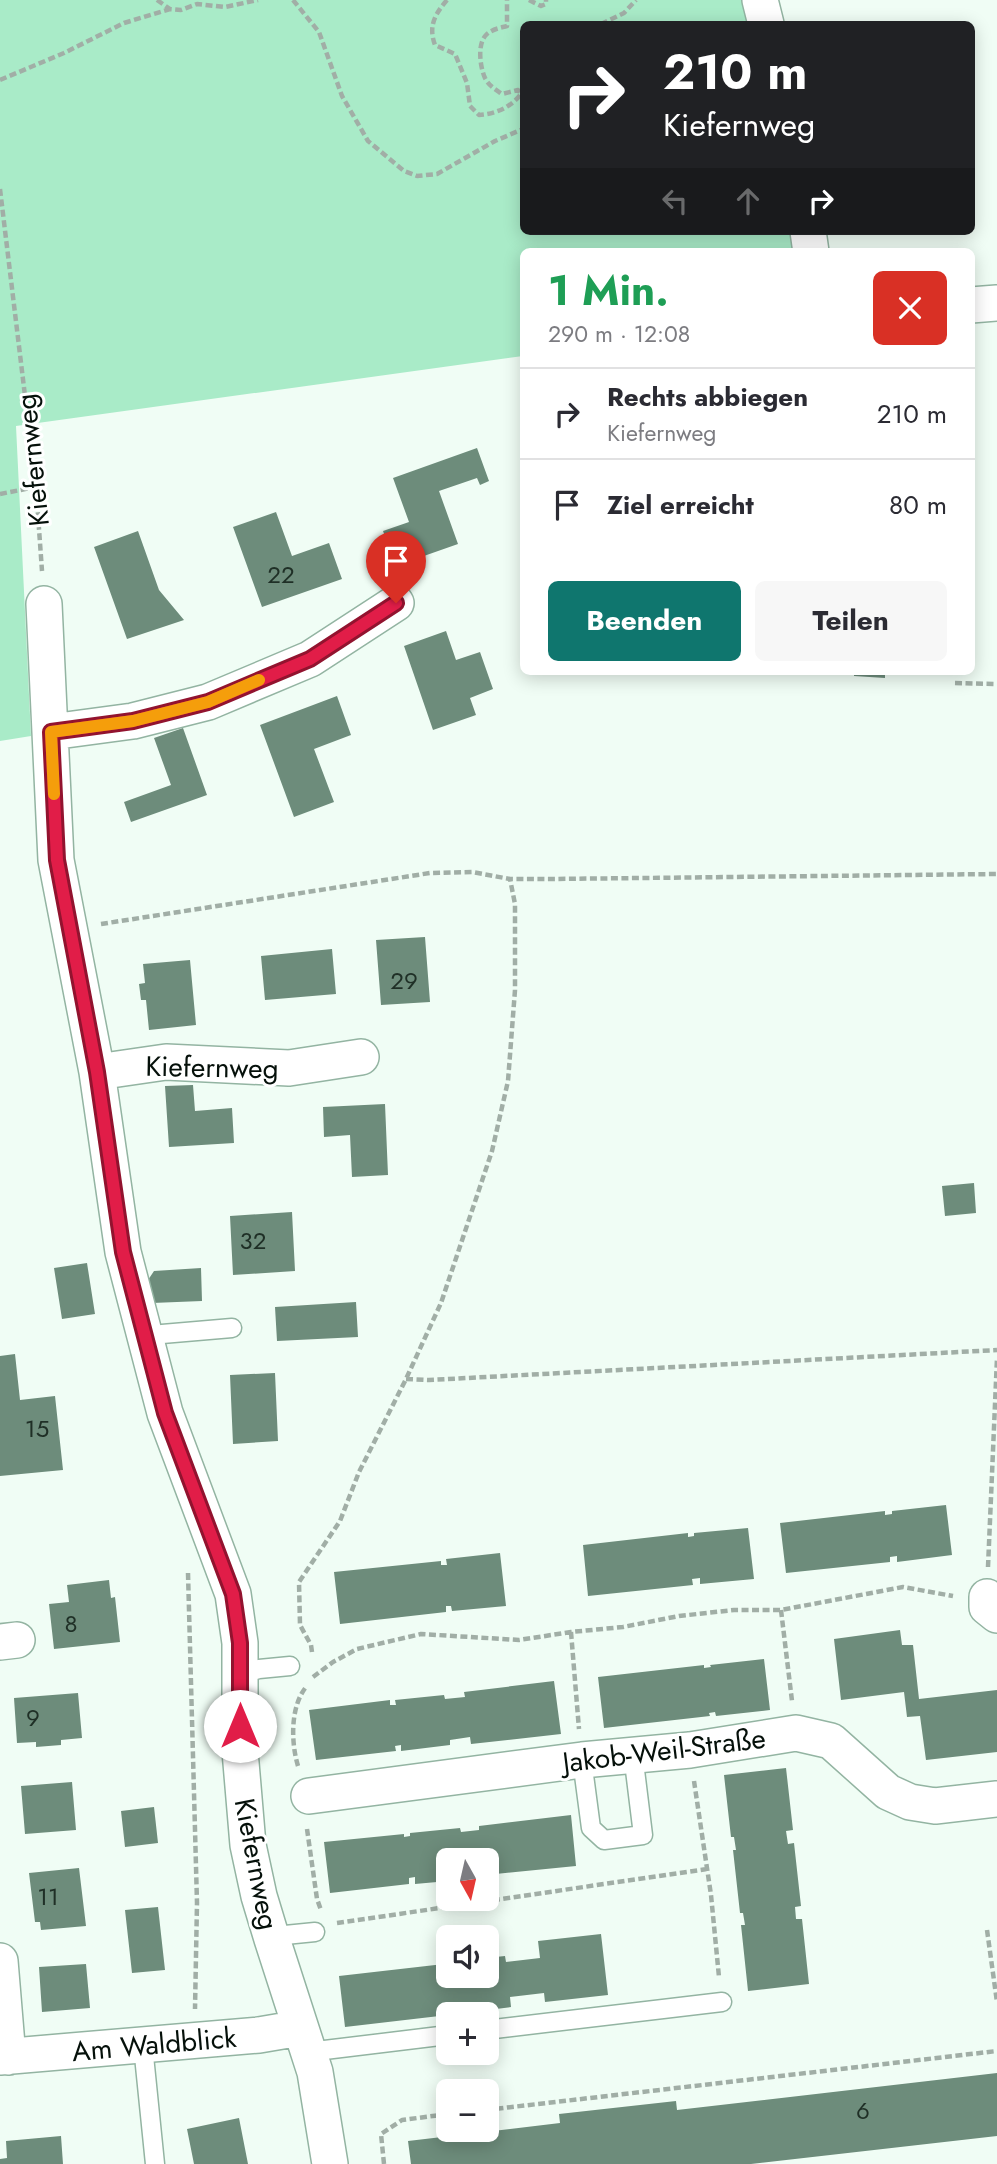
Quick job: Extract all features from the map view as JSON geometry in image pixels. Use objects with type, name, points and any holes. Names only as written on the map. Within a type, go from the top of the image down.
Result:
[{"type":"street","points":[[760,0],[765,21]]},
{"type":"street","points":[[975,305],[997,303]]},
{"type":"street","points":[[51,732],[133,721],[208,702],[310,659],[340,621],[396,603]]},
{"type":"street","name":"Kiefernweg","points":[[44,604],[57,860],[97,1072],[123,1252],[165,1413],[233,1594],[240,1643],[240,1751],[248,1845],[259,1896],[315,2072],[330,2164]]},
{"type":"street","name":"Kiefernweg","points":[[97,1072],[166,1062],[289,1069],[326,1047],[361,1057]]},
{"type":"street","name":"Jakob-Weil-Straße","points":[[309,1796],[582,1760],[690,1750],[796,1733],[831,1741],[888,1792],[910,1802],[935,1806],[997,1799]]},
{"type":"street","name":"Am Waldblick","points":[[0,1961],[4,2057],[194,2041],[304,2040]]},
{"type":"lane","points":[[146,1341],[162,1334],[232,1328]]},
{"type":"lane","points":[[241,1674],[289,1666]]},
{"type":"lane","points":[[582,1760],[591,1828],[604,1840],[643,1835],[634,1754]]},
{"type":"lane","points":[[272,1940],[321,1928]]},
{"type":"lane","points":[[499,2028],[722,2002]]},
{"type":"lane","points":[[304,2040],[436,2035]]},
{"type":"lane","points":[[143,2046],[155,2164]]},
{"type":"path","points":[[157,0],[170,9]]},
{"type":"path","points":[[0,80],[64,54],[124,23],[170,9],[181,10],[198,2],[225,7],[258,0]]},
{"type":"path","points":[[293,0],[319,32],[342,96],[368,141],[404,171],[416,176],[437,174],[495,141],[520,131]]},
{"type":"path","points":[[447,0],[434,16],[432,38],[435,45],[455,54],[467,83],[470,106],[479,115],[491,114],[513,104],[520,95]]},
{"type":"path","points":[[508,0],[507,26],[485,35],[481,42],[482,62],[485,78],[491,86],[502,94],[517,90],[520,93]]},
{"type":"path","points":[[529,0],[541,6],[546,4],[546,0]]},
{"type":"path","points":[[607,21],[624,13],[636,0]]},
{"type":"path","name":"Kiefernweg","points":[[0,189],[37,487],[44,604]]},
{"type":"path","points":[[0,494],[37,487]]},
{"type":"path","points":[[955,683],[997,684]]},
{"type":"path","points":[[69,929],[430,873],[472,872],[510,879],[997,874]]},
{"type":"path","points":[[312,1655],[311,1645],[300,1625],[299,1582],[340,1521],[359,1472],[407,1379],[441,1303],[492,1151],[508,1081],[515,990],[515,904],[510,879]]},
{"type":"path","points":[[407,1379],[997,1350]]},
{"type":"path","points":[[313,1874],[307,1830],[309,1796],[296,1762],[293,1725],[300,1695],[314,1676],[357,1649],[421,1634],[519,1640],[623,1628],[679,1616],[734,1610],[780,1610],[903,1587],[983,1603],[997,1358]]},
{"type":"path","points":[[187,1568],[197,1903],[194,2041]]},
{"type":"path","points":[[780,1610],[796,1733]]},
{"type":"path","points":[[571,1632],[582,1760]]},
{"type":"path","points":[[313,1666],[314,1676]]},
{"type":"path","points":[[695,1790],[722,2002]]},
{"type":"path","points":[[321,1928],[707,1869]]},
{"type":"path","points":[[987,1930],[997,2002]]},
{"type":"path","points":[[499,2108],[997,2051]]},
{"type":"path","points":[[384,2164],[381,2134],[402,2120],[436,2116]]},
{"type":"green space","points":[[0,0],[749,0],[754,21],[520,21],[520,235],[798,235],[800,248],[520,248],[520,356],[16,426],[31,736],[0,741]]},
{"type":"building","points":[[477,448],[489,481],[480,485],[477,478],[439,491],[458,544],[421,557],[419,551],[394,560],[383,531],[409,522],[393,478]]},
{"type":"building","points":[[276,512],[292,556],[329,543],[342,579],[262,607],[233,527]]},
{"type":"building","points":[[138,531],[159,590],[184,620],[127,639],[94,547]]},
{"type":"building","points":[[446,631],[456,660],[480,652],[493,689],[470,698],[476,715],[433,730],[404,646]]},
{"type":"building","points":[[885,675],[885,678],[854,676]]},
{"type":"building","points":[[337,696],[351,735],[314,749],[334,802],[294,817],[260,725]]},
{"type":"building","points":[[183,728],[207,795],[131,822],[124,802],[171,785],[154,738]]},
{"type":"building","points":[[425,937],[430,1002],[381,1005],[376,940]]},
{"type":"building","points":[[332,949],[336,994],[265,1000],[261,956]]},
{"type":"building","points":[[190,960],[196,1025],[149,1030],[146,1000],[141,1000],[139,984],[145,983],[143,964]]},
{"type":"building","points":[[193,1085],[195,1111],[232,1108],[234,1143],[169,1147],[165,1086]]},
{"type":"building","points":[[385,1104],[388,1175],[352,1177],[350,1135],[324,1137],[323,1107]]},
{"type":"building","points":[[974,1183],[976,1213],[945,1216],[942,1186]]},
{"type":"building","points":[[292,1212],[295,1271],[233,1275],[230,1216]]},
{"type":"building","points":[[87,1263],[95,1314],[62,1319],[54,1268]]},
{"type":"building","points":[[201,1268],[202,1301],[152,1303],[146,1283],[154,1271]]},
{"type":"building","points":[[356,1302],[358,1337],[277,1341],[275,1307]]},
{"type":"building","points":[[15,1354],[20,1400],[55,1396],[63,1470],[0,1476],[0,1356]]},
{"type":"building","points":[[275,1373],[278,1441],[233,1444],[230,1375]]},
{"type":"building","points":[[946,1505],[952,1555],[897,1562],[897,1556],[890,1557],[890,1562],[786,1573],[780,1523],[885,1511],[885,1515],[892,1514],[892,1511]]},
{"type":"building","points":[[748,1528],[754,1579],[700,1584],[700,1578],[692,1579],[693,1585],[588,1596],[583,1545],[688,1533],[688,1537],[694,1536],[694,1533]]},
{"type":"building","points":[[500,1553],[506,1606],[452,1611],[451,1606],[446,1606],[446,1612],[340,1624],[334,1572],[441,1561],[441,1565],[447,1565],[446,1559]]},
{"type":"building","points":[[109,1580],[111,1598],[115,1597],[120,1642],[54,1649],[49,1604],[69,1602],[67,1585]]},
{"type":"building","points":[[900,1630],[902,1645],[913,1645],[919,1699],[997,1690],[997,1752],[926,1760],[920,1716],[907,1717],[904,1692],[841,1700],[834,1639]]},
{"type":"building","points":[[764,1659],[770,1710],[716,1716],[715,1712],[709,1713],[710,1716],[604,1728],[598,1677],[704,1665],[704,1668]]},
{"type":"building","points":[[554,1681],[561,1734],[471,1744],[470,1737],[450,1740],[450,1745],[401,1751],[401,1745],[395,1746],[396,1751],[316,1760],[309,1710],[390,1700],[390,1705],[396,1705],[395,1700],[444,1695],[445,1699],[465,1697],[464,1692]]},
{"type":"building","points":[[78,1693],[82,1738],[61,1740],[61,1745],[36,1747],[36,1742],[17,1743],[14,1698]]},
{"type":"building","points":[[786,1768],[793,1830],[786,1831],[788,1844],[794,1843],[801,1906],[795,1907],[796,1919],[802,1919],[809,1984],[748,1991],[741,1925],[745,1925],[743,1913],[740,1913],[733,1850],[736,1850],[734,1837],[731,1837],[724,1775]]},
{"type":"building","points":[[72,1782],[76,1830],[25,1834],[21,1786]]},
{"type":"building","points":[[154,1807],[158,1843],[125,1847],[121,1811]]},
{"type":"building","points":[[571,1815],[576,1866],[499,1874],[499,1848],[436,1848],[436,1882],[415,1884],[415,1877],[409,1878],[409,1884],[330,1893],[324,1842],[404,1834],[404,1837],[410,1836],[410,1833],[460,1828],[461,1832],[479,1830],[479,1826]]},
{"type":"building","points":[[79,1868],[86,1926],[41,1930],[40,1922],[35,1922],[29,1873]]},
{"type":"building","points":[[158,1907],[165,1970],[132,1973],[125,1910]]},
{"type":"building","points":[[601,1934],[608,1995],[545,2002],[544,1993],[510,1997],[511,2007],[499,2009],[499,2002],[436,2002],[436,2016],[345,2027],[339,1976],[436,1965],[436,1988],[499,1988],[499,1957],[505,1956],[506,1962],[540,1958],[538,1941]]},
{"type":"building","points":[[86,1964],[90,2008],[42,2012],[39,1967]]},
{"type":"building","points":[[997,2073],[997,2136],[751,2164],[411,2164],[408,2141],[436,2138],[436,2142],[499,2142],[499,2130],[560,2123],[559,2114],[676,2101],[677,2110]]},
{"type":"building","points":[[239,2118],[248,2164],[194,2164],[187,2129]]},
{"type":"building","points":[[61,2136],[63,2164],[0,2164],[0,2159],[7,2158],[6,2141]]},
{"type":"slow traffic","points":[[54,794],[51,732],[133,721],[208,702],[259,680]]},
{"type":"route","points":[[240,1726],[240,1643],[233,1594],[165,1413],[123,1252],[97,1072],[57,860],[51,732],[133,721],[208,702],[310,659],[396,603]]}]
